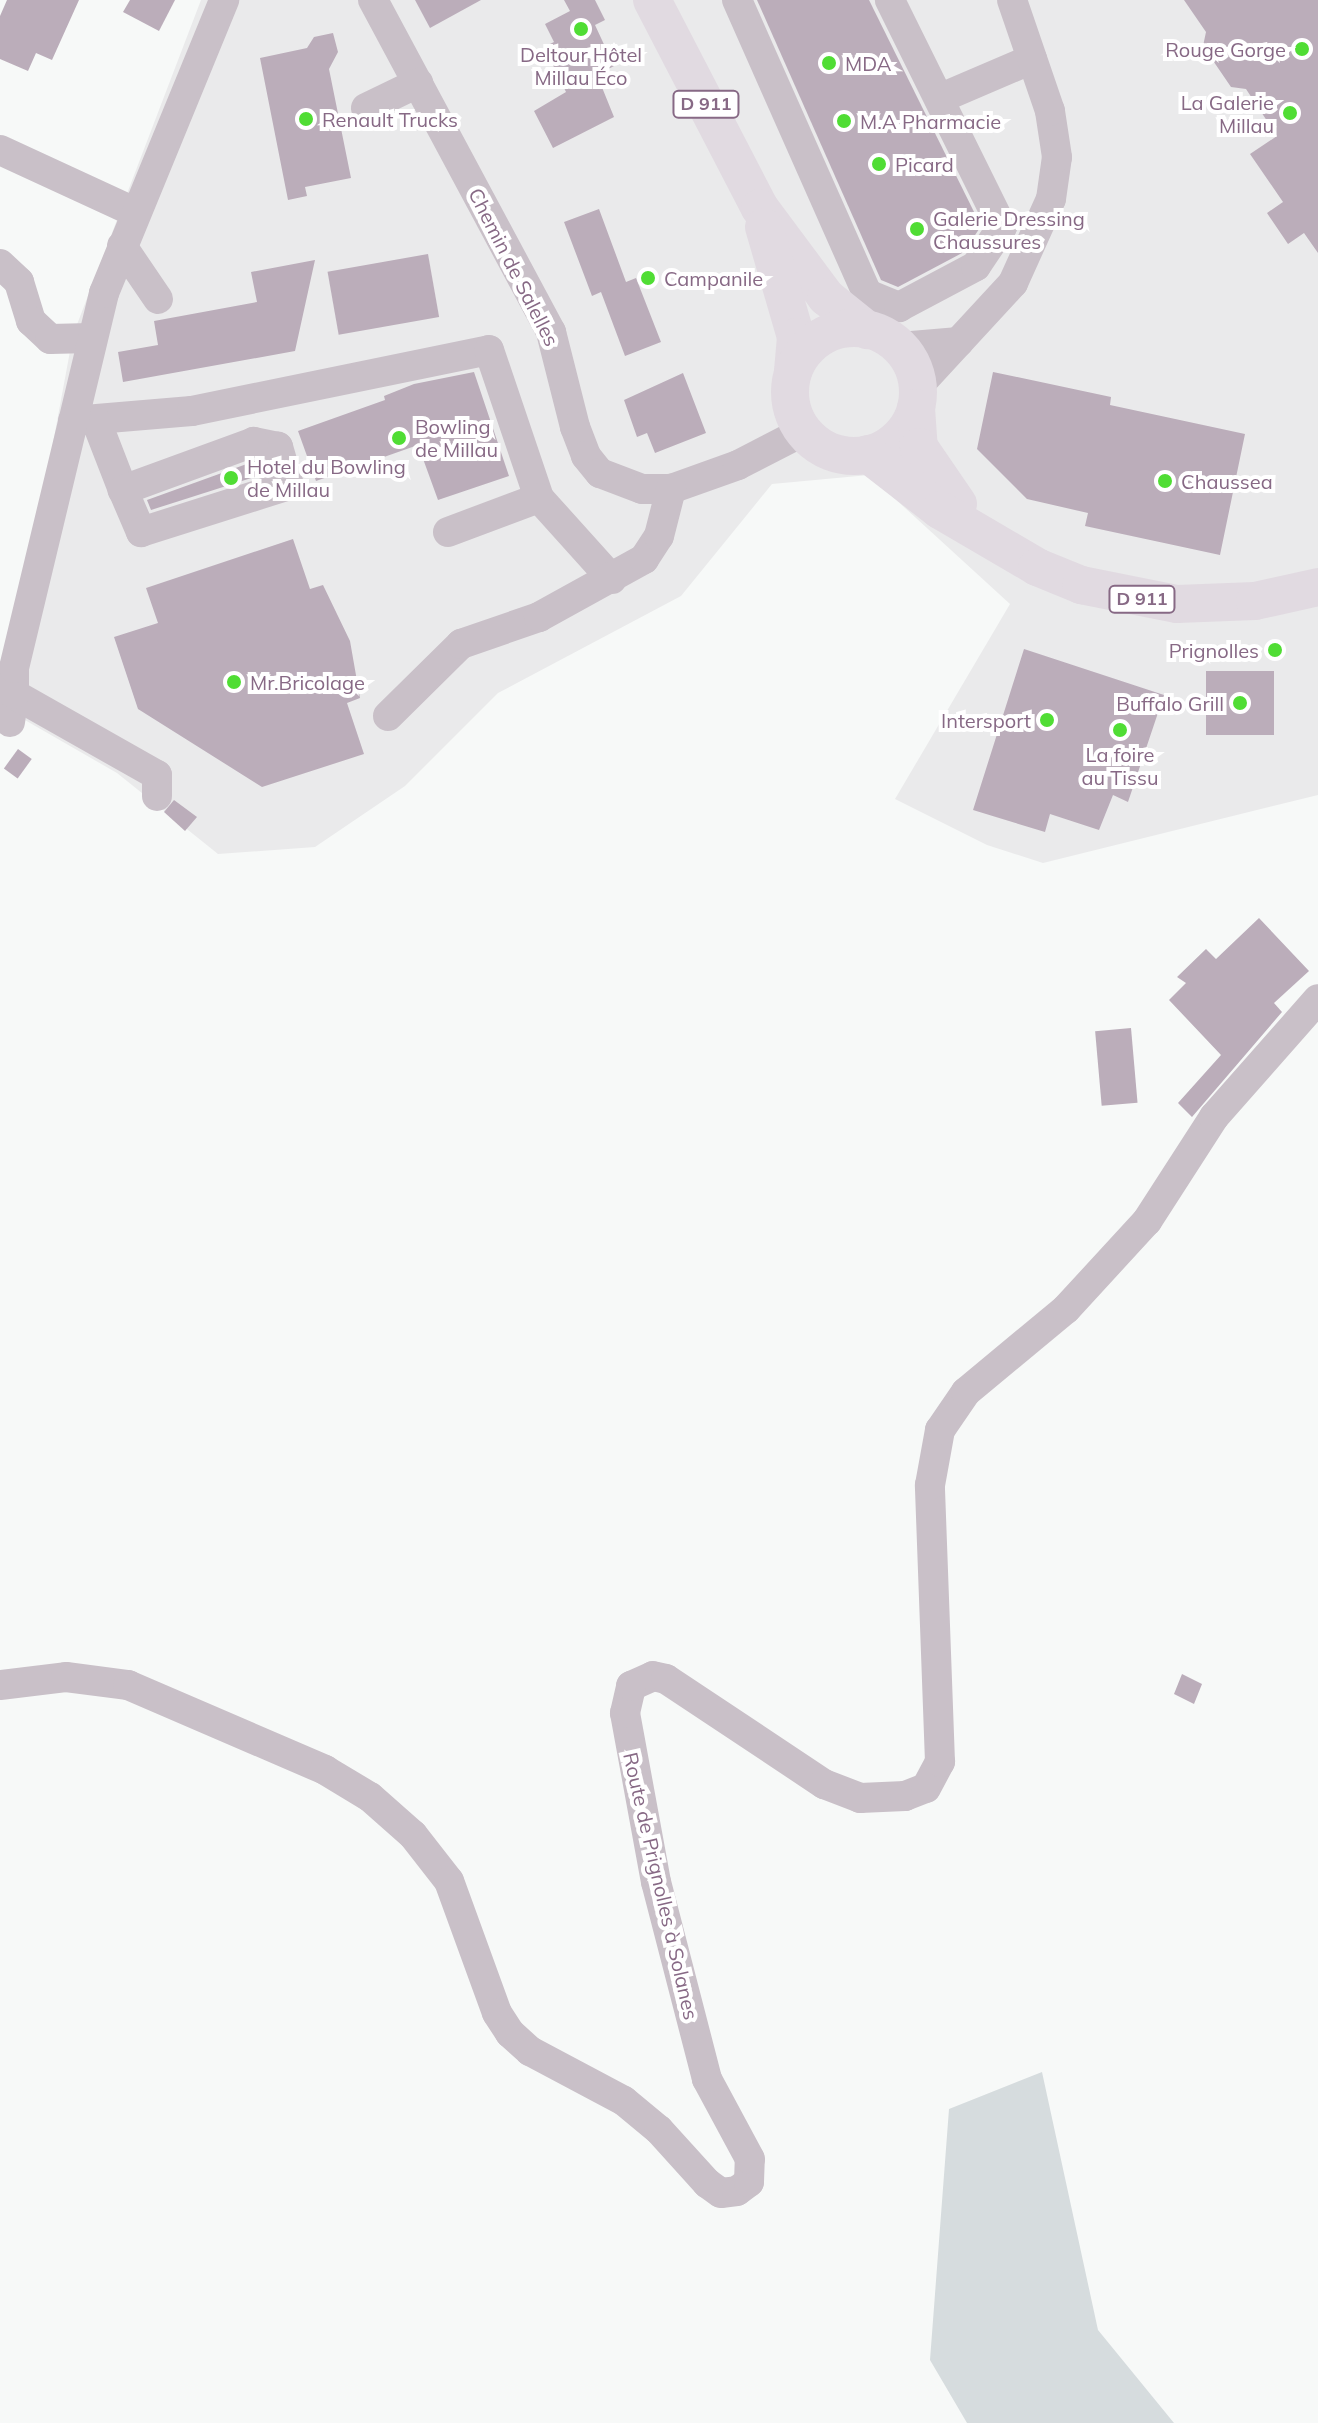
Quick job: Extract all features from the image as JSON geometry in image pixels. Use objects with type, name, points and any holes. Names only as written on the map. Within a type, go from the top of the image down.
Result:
[{"type":"main road","name":"D 911","points":[[652,0],[760,208],[826,297],[884,339]]},
{"type":"main road","name":"D 911","points":[[760,208],[796,337],[793,372]]},
{"type":"main road","points":[[840,329],[884,339],[917,397],[897,439],[868,454],[836,453],[804,431],[792,406],[793,372],[819,338],[840,329]]},
{"type":"main road","name":"D 911","points":[[917,397],[919,447],[927,464],[980,532]]},
{"type":"main road","name":"D 911","points":[[868,454],[940,510],[1037,567],[1129,598],[1216,603],[1318,587]]},
{"type":"street","points":[[157,796],[157,775],[12,708],[14,668],[43,557],[85,422],[91,338],[135,212],[224,0]]},
{"type":"street","name":"Chemin de Salelles","points":[[373,0],[551,332],[586,456],[600,473],[617,483],[671,489],[738,465],[804,431]]},
{"type":"street","points":[[737,0],[867,294],[899,307],[976,266],[1002,227],[992,199],[890,0]]},
{"type":"street","points":[[917,397],[959,342],[1013,283],[1051,199],[1057,157],[1050,111],[1012,0]]},
{"type":"street","points":[[941,98],[1032,59]]},
{"type":"street","points":[[366,108],[418,83]]},
{"type":"street","points":[[0,150],[135,212]]},
{"type":"street","points":[[122,246],[158,299]]},
{"type":"street","points":[[0,264],[19,282],[31,321],[50,339],[91,338]]},
{"type":"street","points":[[884,339],[959,342]]},
{"type":"street","points":[[85,422],[192,411],[489,350],[539,498],[612,579]]},
{"type":"street","points":[[85,422],[123,490],[141,532],[289,485],[278,447],[254,442],[123,490]]},
{"type":"street","points":[[388,716],[461,644],[539,617],[644,559],[659,536],[671,489]]},
{"type":"street","points":[[448,532],[539,498]]},
{"type":"street","name":"Route de Prignolles à Solanes","points":[[0,1685],[66,1677],[128,1685],[325,1770],[370,1797],[413,1835],[449,1881],[497,2013],[510,2033],[530,2051],[624,2101],[714,2188],[737,2191],[749,2182],[750,2159],[707,2079],[656,1882],[630,1753],[625,1713],[631,1686],[653,1676],[666,1679],[824,1784],[860,1798],[905,1796],[926,1788],[940,1762],[930,1485],[940,1430],[966,1392],[1066,1309],[1147,1221],[1214,1117],[1318,999]]},
{"type":"shaded area","points":[[201,0],[1318,0],[1318,795],[1043,863],[987,845],[895,799],[1010,604],[869,475],[772,484],[681,596],[498,693],[405,786],[315,847],[218,854],[117,773],[4,708],[73,335]]},
{"type":"shaded area","points":[[1042,2072],[1098,2330],[1174,2423],[967,2423],[930,2360],[949,2109]]},
{"type":"building","points":[[7,0],[79,0],[52,60],[36,53],[28,71],[0,59],[0,16]]},
{"type":"building","points":[[130,0],[175,0],[159,31],[123,12]]},
{"type":"building","points":[[415,0],[481,0],[430,28]]},
{"type":"building","points":[[564,0],[595,0],[605,20],[595,25],[614,66],[597,75],[614,117],[553,148],[534,111],[566,92],[550,59],[556,56],[550,44],[554,42],[545,24],[570,11]]},
{"type":"building","points":[[757,0],[869,0],[981,226],[964,252],[898,287],[881,280]]},
{"type":"building","name":"La Galerie Millau","points":[[1184,0],[1318,0],[1318,253],[1304,233],[1288,244],[1267,213],[1283,202],[1250,154],[1277,136],[1246,89],[1231,87],[1203,46],[1206,32]]},
{"type":"building","name":"Renault Trucks","points":[[333,33],[338,52],[329,69],[351,178],[305,187],[307,196],[288,200],[260,58],[307,48],[314,37]]},
{"type":"building","points":[[599,209],[626,282],[636,278],[661,342],[625,356],[601,292],[592,296],[564,222]]},
{"type":"building","points":[[428,254],[439,317],[339,335],[328,272]]},
{"type":"building","points":[[315,260],[295,351],[123,382],[118,352],[158,345],[154,321],[257,302],[251,272]]},
{"type":"building","name":"Bowling de Millau","points":[[474,372],[509,476],[438,500],[418,445],[316,481],[298,431],[385,400],[384,396],[414,384]]},
{"type":"building","points":[[993,372],[1111,397],[1110,405],[1245,434],[1220,555],[1085,526],[1088,513],[1027,499],[977,449]]},
{"type":"building","points":[[683,373],[706,433],[655,453],[647,433],[637,437],[624,400]]},
{"type":"building","points":[[255,461],[264,462],[267,473],[151,510],[147,500]]},
{"type":"building","name":"Mr.Bricolage","points":[[293,539],[310,589],[323,585],[350,641],[360,698],[347,703],[364,754],[262,787],[138,709],[114,637],[158,623],[146,588]]},
{"type":"building","name":"Intersport","points":[[1024,649],[1164,695],[1128,802],[1113,795],[1099,830],[1050,814],[1045,832],[973,810]]},
{"type":"building","name":"Buffalo Grill","points":[[1206,671],[1274,671],[1274,735],[1206,735]]},
{"type":"building","points":[[18,749],[32,759],[18,778],[4,768]]},
{"type":"building","points":[[174,800],[197,817],[185,831],[164,812]]},
{"type":"building","points":[[1259,918],[1309,971],[1274,1003],[1282,1012],[1192,1117],[1178,1103],[1221,1055],[1169,1000],[1186,983],[1177,977],[1206,949],[1216,959]]},
{"type":"building","points":[[1131,1028],[1138,1103],[1102,1106],[1095,1031]]},
{"type":"building","points":[[1182,1674],[1202,1684],[1194,1704],[1174,1694]]},
{"type":"place","name":"Deltour Hôtel Millau Éco","points":[[581,29]]},
{"type":"place","name":"Rouge Gorge","points":[[1302,49]]},
{"type":"place","name":"MDA","points":[[829,63]]},
{"type":"place","name":"La Galerie Millau","points":[[1290,113]]},
{"type":"place","name":"Renault Trucks","points":[[306,119]]},
{"type":"place","name":"M.A Pharmacie","points":[[844,121]]},
{"type":"place","name":"Picard","points":[[879,164]]},
{"type":"place","name":"Galerie Dressing Chaussures","points":[[917,229]]},
{"type":"place","name":"Campanile","points":[[648,278]]},
{"type":"place","name":"Bowling de Millau","points":[[399,438]]},
{"type":"place","name":"Hotel du Bowling de Millau","points":[[231,478]]},
{"type":"place","name":"Chaussea","points":[[1165,481]]},
{"type":"place","name":"Prignolles","points":[[1275,650]]},
{"type":"place","name":"Mr.Bricolage","points":[[234,682]]},
{"type":"place","name":"Buffalo Grill","points":[[1240,703]]},
{"type":"place","name":"Intersport","points":[[1047,720]]},
{"type":"place","name":"La foire au Tissu","points":[[1120,730]]}]
